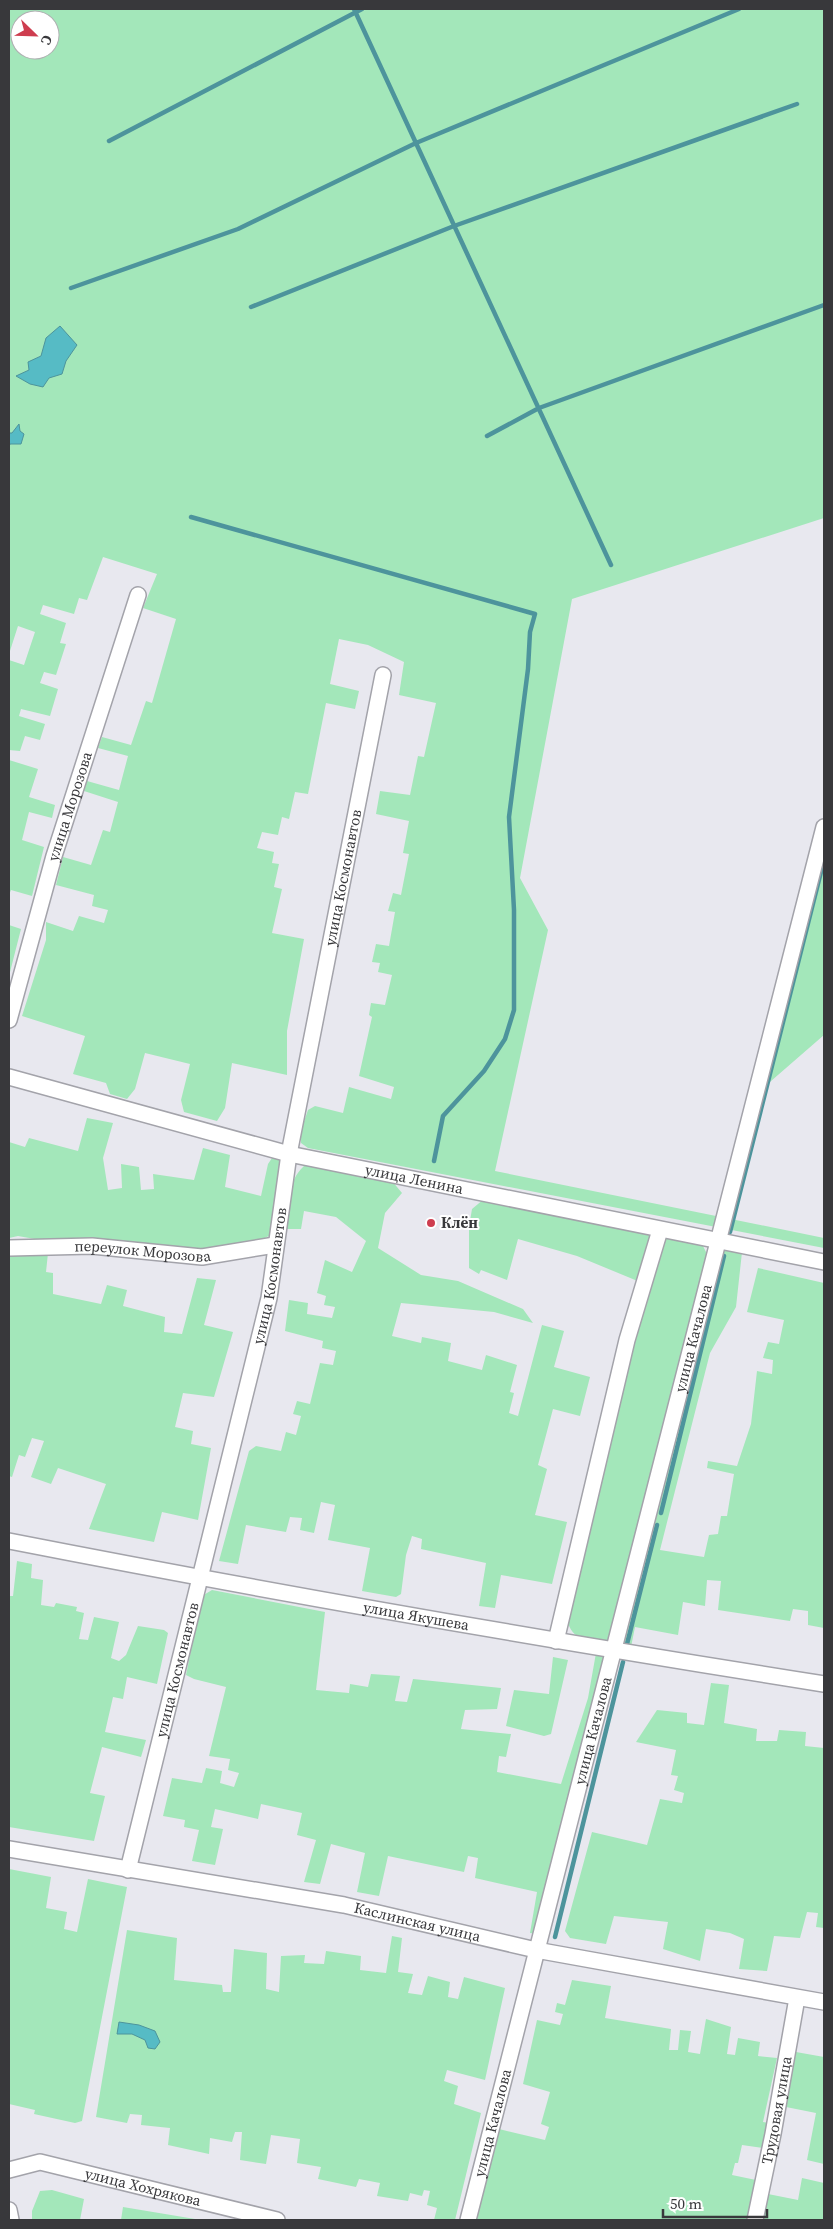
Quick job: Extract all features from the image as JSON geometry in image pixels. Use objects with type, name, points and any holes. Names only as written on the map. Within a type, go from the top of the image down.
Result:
[{"type":"street","name":"улица Морозова","points":[[9,1020],[54,856],[138,594]]},
{"type":"street","name":"улица Космонавтов","points":[[128,1870],[269,1298],[275,1245],[290,1154],[383,675]]},
{"type":"street","name":"улица Качалова","points":[[468,2220],[824,827]]},
{"type":"street","name":"улица Ленина","points":[[9,1076],[290,1154],[824,1262]]},
{"type":"street","points":[[556,1641],[628,1340],[660,1230]]},
{"type":"street","name":"переулок Морозова","points":[[9,1248],[92,1246],[202,1257],[275,1245]]},
{"type":"street","name":"улица Якушева","points":[[9,1541],[200,1578],[556,1641],[824,1684]]},
{"type":"street","name":"Каслинская улица","points":[[9,1849],[344,1906],[536,1950],[824,2002]]},
{"type":"street","name":"Трудовая улица","points":[[755,2220],[773,2134],[797,1998]]},
{"type":"street","name":"улица Хохрякова","points":[[9,2170],[40,2162],[277,2220]]},
{"type":"street","points":[[9,2210],[11,2220]]},
{"type":"green space","points":[[9,9],[824,9],[824,518],[572,599],[520,878],[548,930],[495,1171],[824,1238],[824,1248],[308,1148],[301,1143],[301,1130],[308,1110],[315,1106],[343,1113],[349,1087],[391,1099],[394,1087],[359,1076],[372,1017],[369,1015],[371,1003],[385,1005],[392,975],[378,972],[380,963],[372,962],[376,944],[389,946],[395,912],[388,911],[393,893],[401,895],[409,854],[403,853],[409,821],[376,814],[380,791],[410,795],[418,756],[424,757],[436,703],[399,695],[404,662],[368,645],[339,639],[330,684],[359,691],[355,709],[326,703],[308,794],[295,792],[289,819],[282,817],[278,835],[262,832],[257,848],[274,852],[272,863],[279,864],[274,887],[282,889],[272,933],[304,939],[287,1031],[287,1075],[232,1063],[225,1108],[217,1121],[184,1112],[181,1100],[190,1064],[145,1053],[135,1089],[127,1099],[110,1094],[106,1083],[73,1074],[85,1036],[22,1016],[46,940],[46,922],[73,931],[79,916],[104,923],[108,910],[92,906],[94,895],[56,885],[63,857],[91,865],[103,830],[110,832],[118,802],[84,791],[87,781],[119,790],[128,756],[98,748],[102,737],[131,745],[146,701],[152,703],[176,619],[143,608],[157,574],[103,557],[87,600],[79,598],[74,614],[43,605],[40,614],[66,623],[60,643],[66,644],[56,675],[44,672],[40,683],[58,689],[50,716],[21,709],[19,716],[45,724],[40,740],[25,736],[20,751],[9,750],[9,660],[24,665],[35,632],[18,626],[9,654]]},
{"type":"green space","points":[[9,760],[38,769],[29,797],[55,805],[52,818],[29,812],[22,840],[44,847],[32,896],[11,890],[9,895]]},
{"type":"green space","points":[[824,846],[824,1035],[763,1088]]},
{"type":"green space","points":[[9,925],[21,929],[9,976]]},
{"type":"green space","points":[[87,1118],[113,1123],[103,1158],[108,1190],[122,1188],[121,1164],[139,1167],[141,1190],[154,1189],[153,1174],[194,1180],[203,1148],[230,1155],[225,1187],[261,1196],[268,1164],[272,1158],[283,1159],[271,1235],[250,1245],[201,1252],[46,1241],[18,1236],[9,1238],[9,1142],[25,1147],[29,1138],[78,1151]]},
{"type":"green space","points":[[304,1166],[318,1166],[392,1181],[402,1193],[385,1213],[378,1248],[421,1275],[458,1281],[523,1309],[533,1323],[494,1312],[401,1303],[392,1336],[421,1343],[422,1337],[451,1343],[448,1361],[482,1370],[486,1355],[517,1365],[510,1392],[514,1393],[509,1413],[518,1416],[542,1325],[564,1331],[554,1367],[590,1377],[580,1416],[553,1409],[538,1465],[547,1469],[535,1515],[567,1522],[552,1584],[501,1575],[495,1608],[479,1606],[486,1563],[421,1549],[422,1539],[412,1536],[406,1555],[401,1594],[396,1597],[362,1591],[370,1548],[328,1540],[335,1505],[321,1502],[314,1533],[300,1530],[302,1518],[290,1517],[286,1532],[246,1525],[238,1564],[219,1561],[249,1451],[256,1446],[281,1451],[286,1432],[296,1435],[301,1416],[293,1414],[297,1401],[310,1404],[320,1363],[333,1365],[336,1351],[322,1348],[323,1341],[285,1331],[289,1300],[308,1303],[307,1314],[332,1318],[335,1307],[324,1305],[326,1296],[317,1293],[325,1260],[352,1272],[366,1241],[336,1217],[304,1211],[301,1229],[285,1229],[291,1187],[298,1172]]},
{"type":"green space","points":[[484,1199],[654,1234],[640,1282],[577,1256],[518,1239],[507,1280],[481,1270],[479,1274],[469,1268],[469,1227],[472,1209]]},
{"type":"green space","points":[[670,1238],[702,1244],[709,1258],[613,1639],[603,1644],[583,1639],[574,1634],[566,1616],[634,1342],[664,1240]]},
{"type":"green space","points":[[720,1248],[742,1252],[736,1307],[710,1353],[660,1550],[704,1557],[709,1535],[718,1534],[721,1516],[727,1516],[734,1474],[707,1468],[708,1461],[737,1466],[751,1424],[757,1371],[772,1374],[773,1360],[763,1358],[768,1342],[779,1344],[784,1320],[747,1312],[758,1268],[824,1283],[824,1628],[808,1625],[808,1611],[793,1609],[790,1621],[718,1610],[721,1581],[707,1580],[705,1606],[683,1602],[678,1635],[635,1627],[631,1647],[621,1645]]},
{"type":"green space","points":[[48,1253],[46,1272],[53,1273],[53,1294],[101,1304],[107,1285],[127,1290],[123,1306],[165,1317],[164,1332],[182,1334],[197,1278],[216,1280],[204,1325],[233,1332],[214,1397],[183,1393],[175,1427],[193,1431],[191,1444],[211,1448],[198,1520],[162,1512],[154,1542],[89,1529],[106,1484],[58,1468],[51,1484],[31,1477],[44,1441],[32,1438],[25,1457],[19,1455],[12,1477],[9,1476],[9,1254]]},
{"type":"green space","points":[[17,1561],[32,1564],[31,1578],[43,1580],[41,1605],[54,1607],[56,1603],[77,1607],[76,1611],[84,1613],[79,1639],[88,1640],[94,1617],[119,1622],[111,1658],[119,1661],[126,1655],[138,1626],[164,1630],[168,1633],[157,1684],[127,1677],[123,1699],[113,1697],[105,1732],[146,1740],[141,1757],[102,1747],[90,1793],[105,1796],[94,1841],[9,1827],[9,1596],[13,1596]]},
{"type":"green space","points":[[212,1590],[325,1612],[316,1690],[349,1693],[350,1684],[368,1687],[371,1674],[400,1676],[395,1701],[407,1702],[413,1679],[501,1688],[497,1709],[465,1710],[461,1729],[511,1734],[506,1757],[499,1756],[497,1772],[561,1784],[588,1698],[596,1653],[608,1656],[536,1934],[530,1933],[537,1892],[475,1878],[478,1858],[468,1856],[464,1872],[388,1856],[379,1896],[357,1892],[365,1853],[331,1844],[320,1884],[304,1882],[316,1840],[297,1835],[302,1813],[261,1804],[258,1819],[215,1809],[211,1827],[223,1829],[215,1865],[192,1861],[199,1830],[184,1827],[185,1820],[163,1816],[172,1778],[202,1783],[206,1768],[222,1771],[220,1783],[234,1787],[239,1773],[228,1770],[230,1759],[209,1756],[226,1687],[194,1679],[186,1675],[202,1596]]},
{"type":"green space","points":[[553,1657],[568,1660],[551,1734],[544,1736],[506,1726],[514,1690],[549,1694]]},
{"type":"green space","points":[[711,1683],[729,1685],[724,1723],[757,1729],[756,1741],[777,1741],[779,1730],[806,1732],[805,1746],[824,1748],[824,1928],[816,1927],[818,1913],[807,1912],[800,1938],[774,1936],[767,1971],[739,1969],[744,1939],[730,1933],[706,1929],[700,1961],[663,1949],[668,1922],[614,1916],[606,1944],[570,1938],[565,1931],[592,1832],[647,1845],[660,1799],[682,1803],[684,1793],[674,1790],[678,1776],[671,1775],[676,1750],[636,1742],[657,1710],[687,1713],[687,1723],[704,1725]]},
{"type":"green space","points":[[9,1869],[51,1877],[46,1908],[67,1912],[64,1929],[77,1932],[88,1879],[127,1887],[82,2121],[75,2123],[34,2114],[35,2110],[9,2104]]},
{"type":"green space","points":[[127,1930],[177,1938],[174,1980],[222,1985],[223,1992],[231,1992],[234,1949],[267,1953],[266,1989],[279,1992],[281,1956],[305,1955],[304,1963],[324,1964],[326,1951],[361,1956],[360,1970],[386,1973],[392,1936],[402,1938],[398,1972],[413,1974],[408,1993],[422,1995],[428,1976],[450,1982],[448,1997],[458,1999],[464,1977],[505,1988],[485,2080],[447,2070],[444,2081],[458,2086],[454,2104],[481,2113],[455,2220],[434,2220],[437,2208],[427,2205],[430,2191],[424,2190],[422,2196],[410,2193],[408,2201],[377,2196],[380,2183],[359,2179],[356,2187],[318,2179],[321,2167],[297,2163],[300,2139],[271,2135],[266,2164],[240,2160],[242,2132],[235,2132],[232,2142],[210,2138],[209,2154],[168,2145],[170,2128],[141,2125],[142,2115],[130,2114],[127,2123],[96,2117]]},
{"type":"green space","points":[[572,1980],[611,1986],[605,2018],[671,2029],[669,2050],[678,2050],[680,2030],[691,2031],[688,2052],[700,2054],[706,2019],[731,2027],[727,2054],[735,2055],[738,2038],[760,2042],[758,2056],[777,2058],[763,2122],[769,2123],[763,2148],[742,2145],[738,2163],[735,2163],[732,2175],[756,2180],[749,2220],[476,2220],[499,2129],[545,2140],[549,2127],[541,2124],[550,2092],[523,2084],[537,2020],[560,2025],[563,2014],[555,2012],[557,2003],[565,2005]]},
{"type":"green space","points":[[796,2052],[824,2057],[824,2164],[807,2160],[816,2113],[786,2107]]},
{"type":"green space","points":[[802,2178],[824,2183],[824,2220],[762,2220],[768,2194],[798,2200]]},
{"type":"green space","points":[[52,2190],[84,2199],[80,2220],[32,2220],[32,2211],[40,2191]]},
{"type":"green space","points":[[123,2207],[201,2220],[121,2220]]},
{"type":"water","points":[[60,326],[77,345],[66,361],[62,374],[49,378],[43,387],[30,384],[16,376],[29,370],[28,362],[41,356],[46,338]]},
{"type":"water","points":[[19,424],[20,431],[24,434],[21,444],[10,444],[9,447],[9,433],[12,433]]},
{"type":"water","points":[[119,2022],[139,2025],[155,2031],[160,2042],[155,2049],[148,2048],[145,2040],[132,2034],[117,2034]]},
{"type":"waterway","points":[[354,9],[611,565]]},
{"type":"waterway","points":[[109,141],[362,9]]},
{"type":"waterway","points":[[71,288],[238,229],[416,143],[739,9]]},
{"type":"waterway","points":[[251,307],[454,226],[797,104]]},
{"type":"waterway","points":[[487,436],[539,408],[824,305]]},
{"type":"waterway","points":[[191,517],[535,614],[530,632],[528,669],[509,817],[514,910],[514,1010],[505,1039],[484,1071],[443,1116],[434,1161]]},
{"type":"waterway","points":[[730,1232],[824,860]]},
{"type":"waterway","points":[[661,1513],[724,1256]]},
{"type":"waterway","points":[[627,1644],[657,1525]]},
{"type":"waterway","points":[[555,1937],[623,1662]]},
{"type":"place","name":"Клён","points":[[431,1223]]}]
